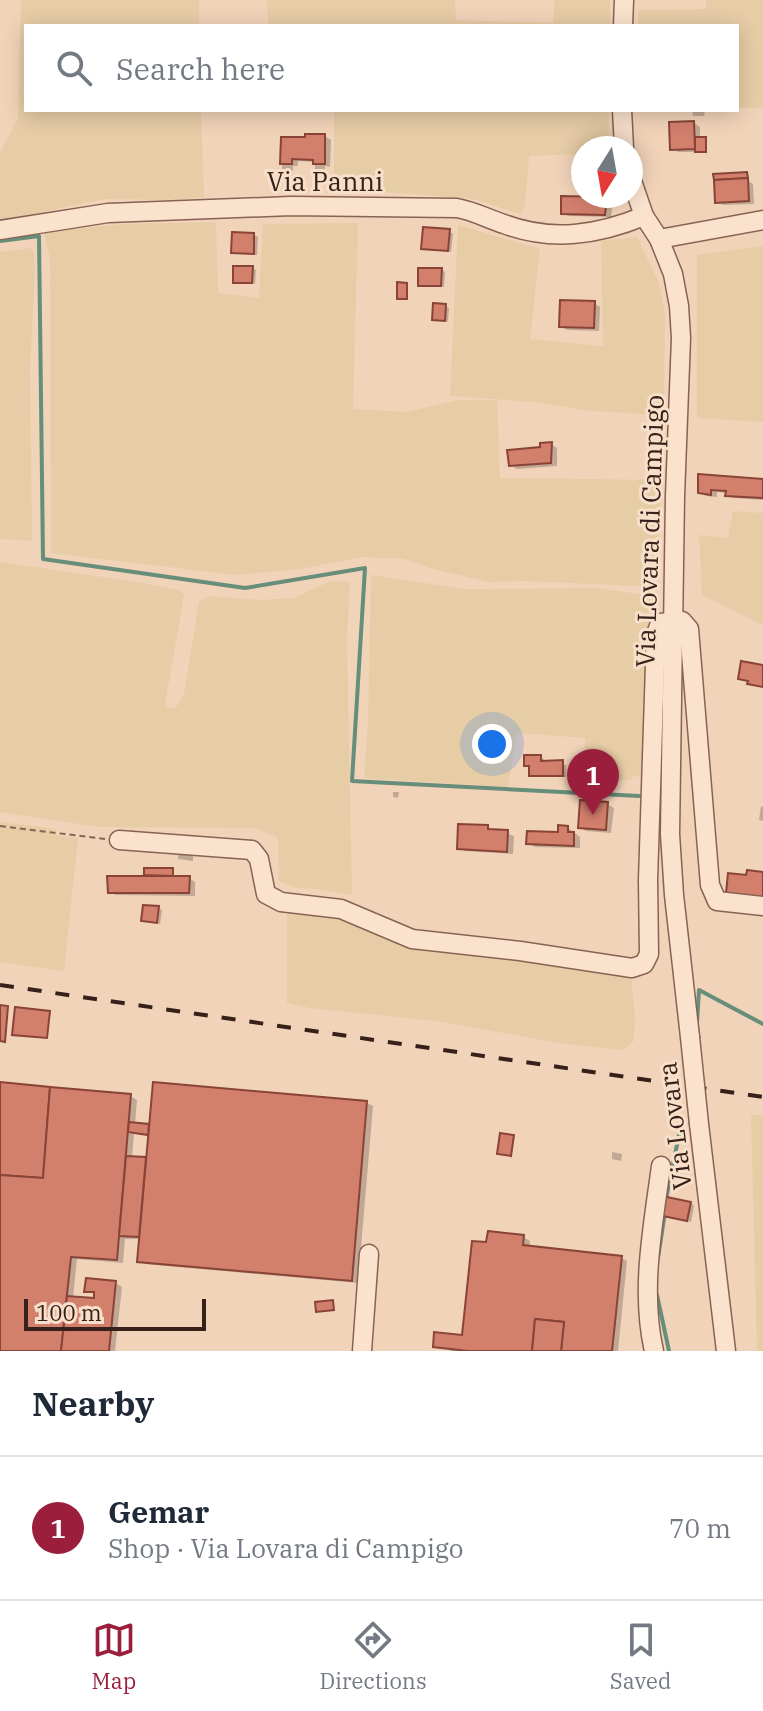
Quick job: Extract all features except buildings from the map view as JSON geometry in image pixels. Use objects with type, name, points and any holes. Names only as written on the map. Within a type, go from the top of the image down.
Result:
[{"type":"street","points":[[623,24],[624,0]]},
{"type":"street","points":[[622,112],[623,136]]},
{"type":"street","name":"Via Panni","points":[[0,230],[108,213],[291,206],[457,208],[504,224],[559,236],[612,229],[644,216]]},
{"type":"street","name":"Via Lovara di Campigo","points":[[641,208],[659,239],[673,274],[681,338],[672,620],[670,834],[674,895]]},
{"type":"street","points":[[659,239],[763,220]]},
{"type":"street","points":[[119,840],[252,850],[259,859],[266,894],[281,902],[341,909],[412,939],[632,968],[644,964],[649,954],[648,880],[656,634],[660,623],[682,621],[689,629],[710,885],[717,901],[763,906]]},
{"type":"street","name":"Via Lovara","points":[[674,895],[726,1351]]},
{"type":"street","name":"Via Lovara","points":[[654,1351],[650,1336],[648,1283],[661,1166]]},
{"type":"street","points":[[362,1351],[369,1254]]},
{"type":"path","points":[[0,826],[119,840]]},
{"type":"shaded area","points":[[21,0],[199,0],[199,24],[24,24],[24,112],[201,112],[204,197],[175,200],[104,199],[0,221],[0,153],[18,118]]},
{"type":"shaded area","points":[[267,0],[455,0],[456,20],[553,23],[555,0],[610,0],[610,24],[268,24]]},
{"type":"shaded area","points":[[706,0],[763,0],[763,108],[739,108],[739,24],[638,24],[638,10],[706,9]]},
{"type":"shaded area","points":[[334,112],[609,112],[608,136],[571,136],[571,154],[529,156],[525,208],[520,214],[473,199],[334,191]]},
{"type":"shaded area","points":[[216,222],[218,293],[259,298],[263,224],[358,223],[353,409],[406,412],[458,400],[497,400],[500,478],[661,480],[657,587],[488,582],[404,559],[362,557],[301,569],[235,575],[51,553],[50,259],[44,232],[123,224]]},
{"type":"shaded area","points":[[458,225],[540,249],[530,339],[603,346],[601,241],[637,237],[659,283],[665,313],[664,392],[662,409],[657,415],[450,396]]},
{"type":"shaded area","points":[[763,246],[763,422],[697,418],[697,255]]},
{"type":"shaded area","points":[[30,248],[34,252],[35,271],[30,368],[32,541],[0,539],[0,252]]},
{"type":"shaded area","points":[[733,511],[763,513],[763,625],[702,595],[699,535],[728,538]]},
{"type":"shaded area","points":[[0,562],[179,590],[184,595],[165,705],[170,709],[176,707],[184,694],[199,602],[209,596],[260,600],[294,598],[330,581],[350,582],[347,638],[352,895],[295,888],[279,881],[278,838],[256,828],[99,827],[0,812]]},
{"type":"shaded area","points":[[371,575],[465,589],[597,588],[653,596],[644,777],[635,776],[629,780],[584,776],[585,738],[517,733],[508,787],[364,778]]},
{"type":"shaded area","points":[[0,822],[56,829],[56,835],[78,838],[64,971],[0,962]]},
{"type":"shaded area","points":[[287,906],[631,974],[635,1020],[633,1042],[623,1050],[558,1043],[443,1022],[287,1003]]},
{"type":"shaded area","points":[[751,1115],[763,1115],[763,1351],[757,1351]]},
{"type":"waterway","points":[[0,241],[39,236],[43,559],[245,588],[365,568],[352,781],[639,796]]},
{"type":"waterway","points":[[697,1023],[699,990],[763,1024]]},
{"type":"waterway","points":[[666,1199],[679,1135]]},
{"type":"waterway","points":[[658,1258],[665,1212]]},
{"type":"waterway","points":[[657,1295],[669,1351]]},
{"type":"railway","points":[[0,985],[763,1097]]},
{"type":"place","name":"Gemar","points":[[593,815]]}]
